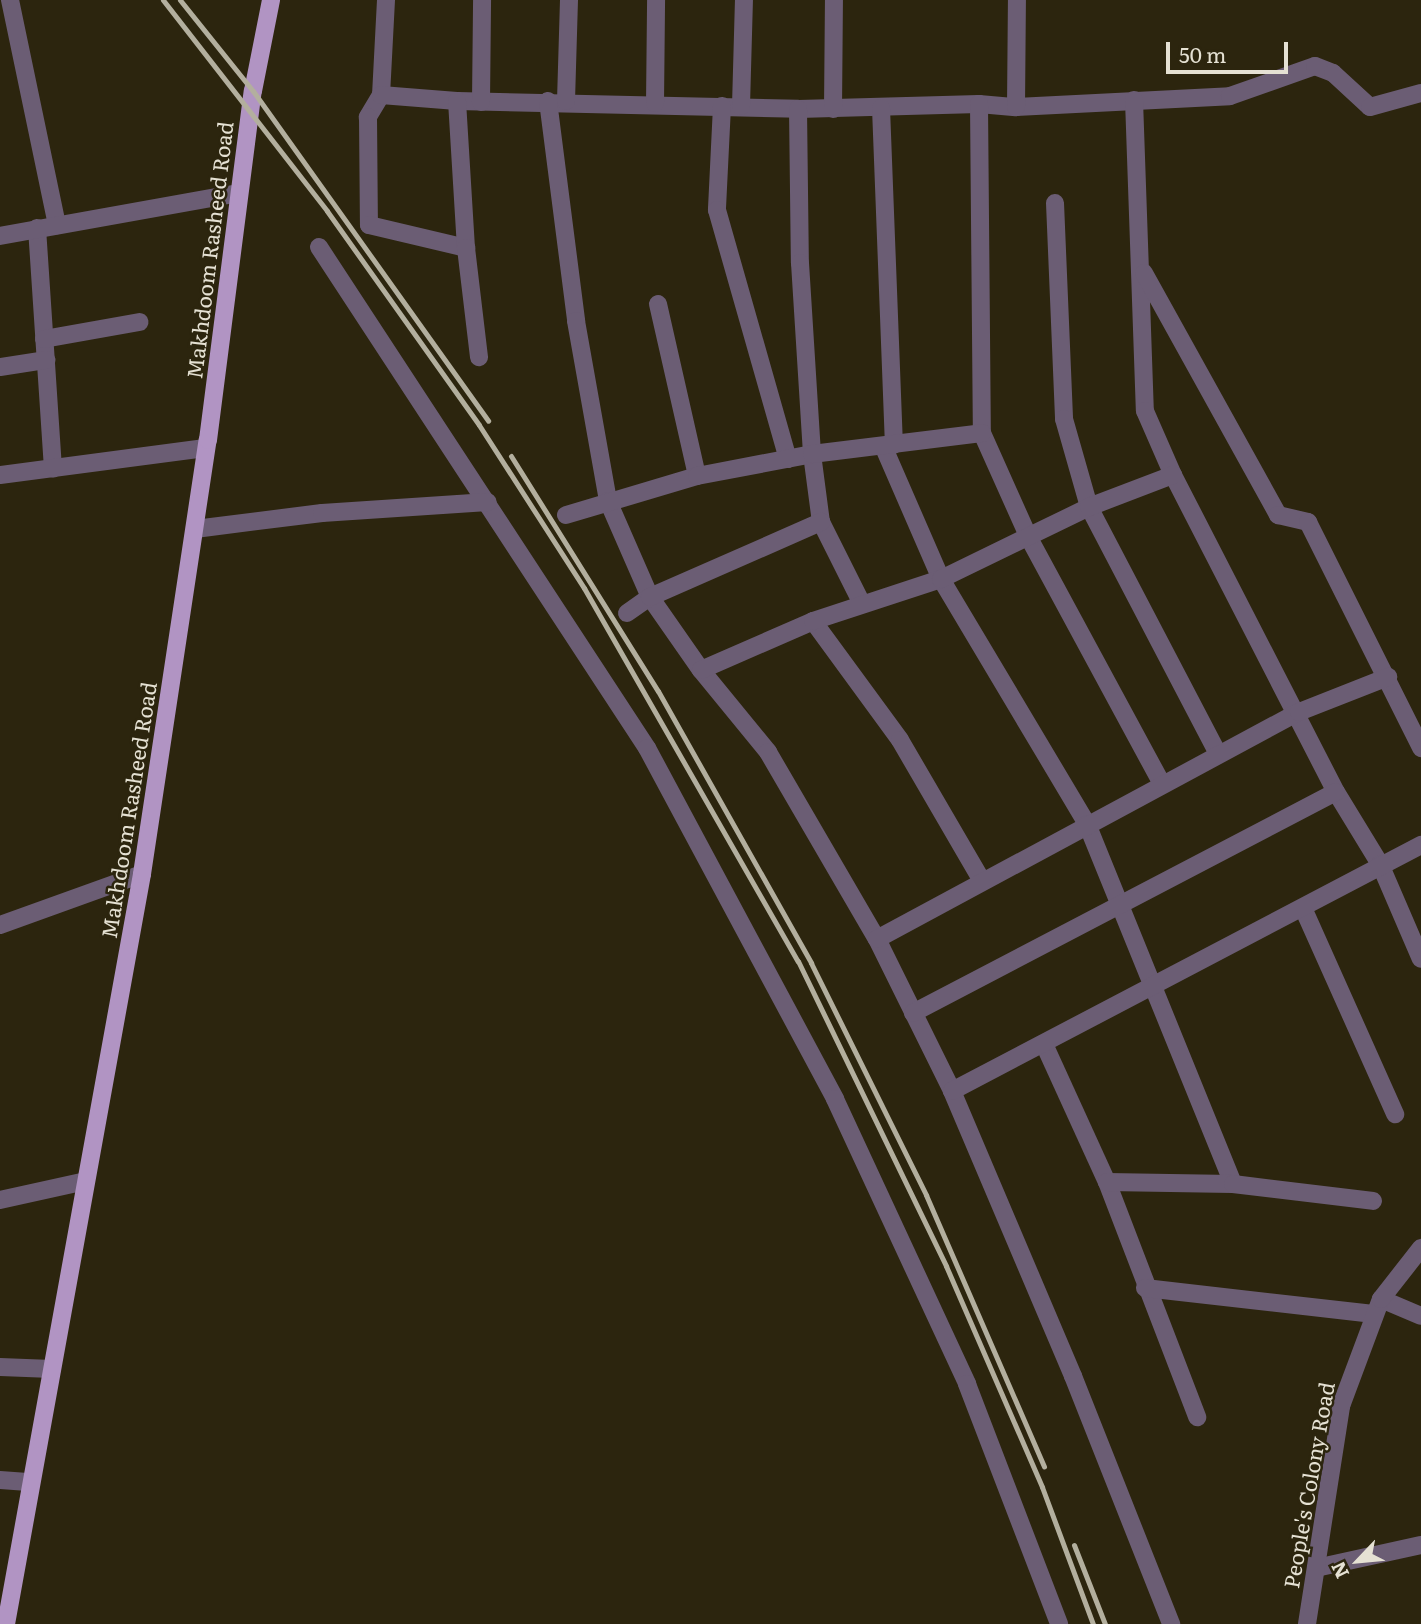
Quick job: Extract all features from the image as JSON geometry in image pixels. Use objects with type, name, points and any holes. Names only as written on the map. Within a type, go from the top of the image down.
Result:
[{"type":"main road","name":"Makhdoom Rasheed Road","points":[[6,1624],[142,874],[195,529],[238,193],[271,0]]},
{"type":"street","points":[[10,0],[57,225]]},
{"type":"street","points":[[386,0],[381,95],[368,117],[369,225],[466,248]]},
{"type":"street","points":[[481,102],[482,0]]},
{"type":"street","points":[[566,101],[569,0]]},
{"type":"street","points":[[655,103],[656,0]]},
{"type":"street","points":[[741,106],[744,0]]},
{"type":"street","points":[[833,109],[834,0]]},
{"type":"street","points":[[1016,107],[1017,0]]},
{"type":"street","points":[[381,95],[457,102],[655,103],[798,110],[979,104],[1016,107],[1230,96],[1315,66],[1333,73],[1370,107],[1421,93]]},
{"type":"street","points":[[1134,100],[1143,273],[1146,411],[1173,475],[1299,712],[1336,792],[1380,864],[1421,960]]},
{"type":"street","points":[[548,101],[576,321],[608,501],[650,597],[701,670],[768,752],[877,939],[952,1091],[1073,1376],[1171,1624]]},
{"type":"street","points":[[457,102],[466,248],[480,357]]},
{"type":"street","points":[[979,104],[982,433],[1030,538],[1162,784]]},
{"type":"street","points":[[722,106],[717,209],[788,459]]},
{"type":"street","points":[[881,108],[889,446],[941,579],[1087,824],[1233,1184]]},
{"type":"street","points":[[798,110],[800,263],[812,454],[821,522],[862,604]]},
{"type":"street","points":[[0,236],[238,193]]},
{"type":"street","points":[[1055,202],[1064,419],[1089,507],[1218,754]]},
{"type":"street","points":[[37,228],[52,468]]},
{"type":"street","points":[[319,247],[648,748],[835,1099],[967,1384],[1059,1624]]},
{"type":"street","points":[[1143,273],[1278,515],[1308,522],[1388,677],[1421,748]]},
{"type":"street","points":[[658,304],[697,476]]},
{"type":"street","points":[[44,339],[139,323]]},
{"type":"street","points":[[0,367],[46,360]]},
{"type":"street","points":[[566,515],[697,476],[812,454],[982,433]]},
{"type":"street","points":[[0,475],[205,448]]},
{"type":"street","points":[[701,670],[813,621],[941,579],[1089,507],[1173,475]]},
{"type":"street","points":[[195,529],[323,513],[488,502]]},
{"type":"street","points":[[627,613],[650,597],[821,522]]},
{"type":"street","points":[[813,621],[900,740],[982,881]]},
{"type":"street","points":[[877,939],[1299,712],[1388,677]]},
{"type":"street","points":[[913,1013],[1336,792]]},
{"type":"street","points":[[952,1091],[1044,1044],[1153,982],[1303,908],[1380,864],[1421,845]]},
{"type":"street","points":[[0,925],[142,874]]},
{"type":"street","points":[[1303,908],[1395,1114]]},
{"type":"street","points":[[1044,1044],[1107,1182],[1145,1288],[1197,1417]]},
{"type":"street","points":[[0,1200],[86,1181]]},
{"type":"street","points":[[1107,1182],[1233,1184],[1373,1201]]},
{"type":"street","name":"People's Colony Road","points":[[1307,1624],[1341,1406],[1378,1306],[1421,1248]]},
{"type":"street","points":[[1145,1288],[1378,1306],[1421,1316]]},
{"type":"street","points":[[0,1367],[52,1368]]},
{"type":"street","points":[[0,1480],[31,1482]]},
{"type":"street","points":[[1316,1569],[1421,1545]]},
{"type":"railway","points":[[163,0],[327,211],[479,425],[584,588],[798,961],[946,1266],[1042,1487],[1093,1624]]},
{"type":"railway","points":[[180,0],[253,91],[488,421]]},
{"type":"railway","points":[[511,456],[658,691],[811,963],[926,1195],[1044,1467]]},
{"type":"railway","points":[[1074,1545],[1105,1624]]}]
